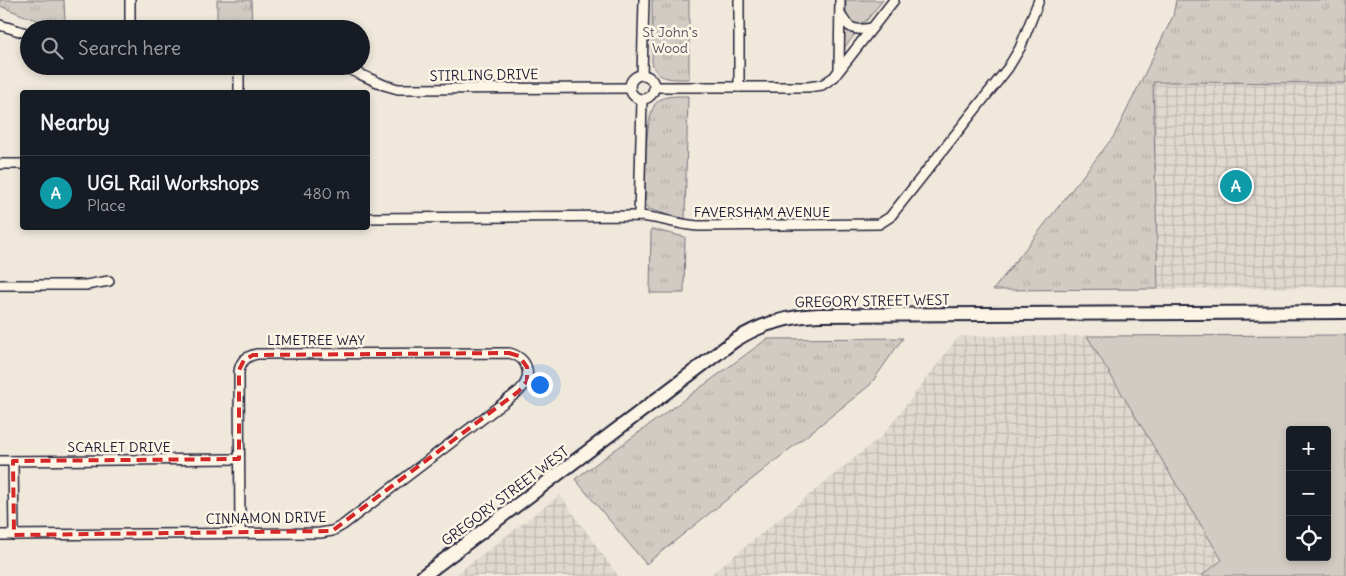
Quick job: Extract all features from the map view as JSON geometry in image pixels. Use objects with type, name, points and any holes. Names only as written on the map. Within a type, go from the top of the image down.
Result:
[{"type":"main road","name":"GREGORY STREET WEST","points":[[423,576],[734,340],[758,327],[778,320],[819,315],[1346,312]]},
{"type":"street","points":[[130,0],[130,20]]},
{"type":"street","points":[[642,75],[644,0]]},
{"type":"street","points":[[738,0],[739,87]]},
{"type":"street","points":[[840,0],[840,69]]},
{"type":"street","points":[[654,87],[820,86],[830,80],[840,69],[894,0]]},
{"type":"street","name":"FAVERSHAM AVENUE","points":[[370,218],[638,216],[699,226],[870,225],[884,222],[890,217],[1008,68],[1020,48],[1039,0]]},
{"type":"street","points":[[840,14],[846,24],[852,28],[872,28]]},
{"type":"street","points":[[0,25],[20,31]]},
{"type":"street","points":[[239,75],[239,90]]},
{"type":"street","name":"STIRLING DRIVE","points":[[362,75],[398,89],[630,88]]},
{"type":"street","points":[[642,75],[652,80],[654,87],[652,95],[642,100],[635,98],[630,88],[632,81],[642,75]]},
{"type":"street","points":[[638,216],[642,100]]},
{"type":"street","points":[[0,164],[20,164]]},
{"type":"street","points":[[0,285],[86,285],[109,281]]},
{"type":"street","name":"LIMETREE WAY","points":[[240,533],[239,370],[244,360],[253,355],[509,353],[519,356],[527,367]]},
{"type":"street","name":"CINNAMON DRIVE","points":[[0,535],[328,532],[339,528],[519,391],[527,381],[527,367]]},
{"type":"street","name":"SCARLET DRIVE","points":[[0,461],[239,459]]},
{"type":"street","points":[[13,461],[14,535]]},
{"type":"highlighted area","points":[[509,353],[519,356],[527,367],[527,381],[519,391],[332,531],[14,535],[13,461],[239,459],[239,370],[244,360],[253,355]]},
{"type":"shaded area","points":[[1153,82],[1346,83],[1346,287],[1158,289]]},
{"type":"shaded area","points":[[959,336],[1087,336],[1222,561],[1201,576],[709,576],[882,436]]},
{"type":"shaded area","points":[[560,495],[618,576],[454,576]]},
{"type":"green space","points":[[0,0],[64,0],[65,20],[38,20],[0,6]]},
{"type":"green space","points":[[217,0],[251,0],[252,20],[217,20]]},
{"type":"green space","name":"St John's Wood","points":[[652,0],[689,0],[689,79],[666,78],[657,73],[654,68],[652,62]]},
{"type":"green space","points":[[846,0],[883,0],[867,20],[858,25],[848,18]]},
{"type":"green space","points":[[1176,0],[1346,0],[1346,83],[1153,82],[1158,289],[993,290],[1114,136],[1173,16]]},
{"type":"green space","points":[[841,24],[856,33],[844,48],[843,48]]},
{"type":"green space","points":[[688,96],[685,219],[649,209],[645,202],[648,133],[653,108],[658,101],[665,98]]},
{"type":"green space","points":[[651,229],[685,237],[684,293],[650,293]]},
{"type":"green space","points":[[1346,335],[1346,576],[1201,576],[1222,560],[1087,336]]},
{"type":"green space","points":[[903,338],[870,385],[646,564],[575,479],[767,339]]},
{"type":"place","name":"UGL Rail Workshops","points":[[1236,186]]}]
